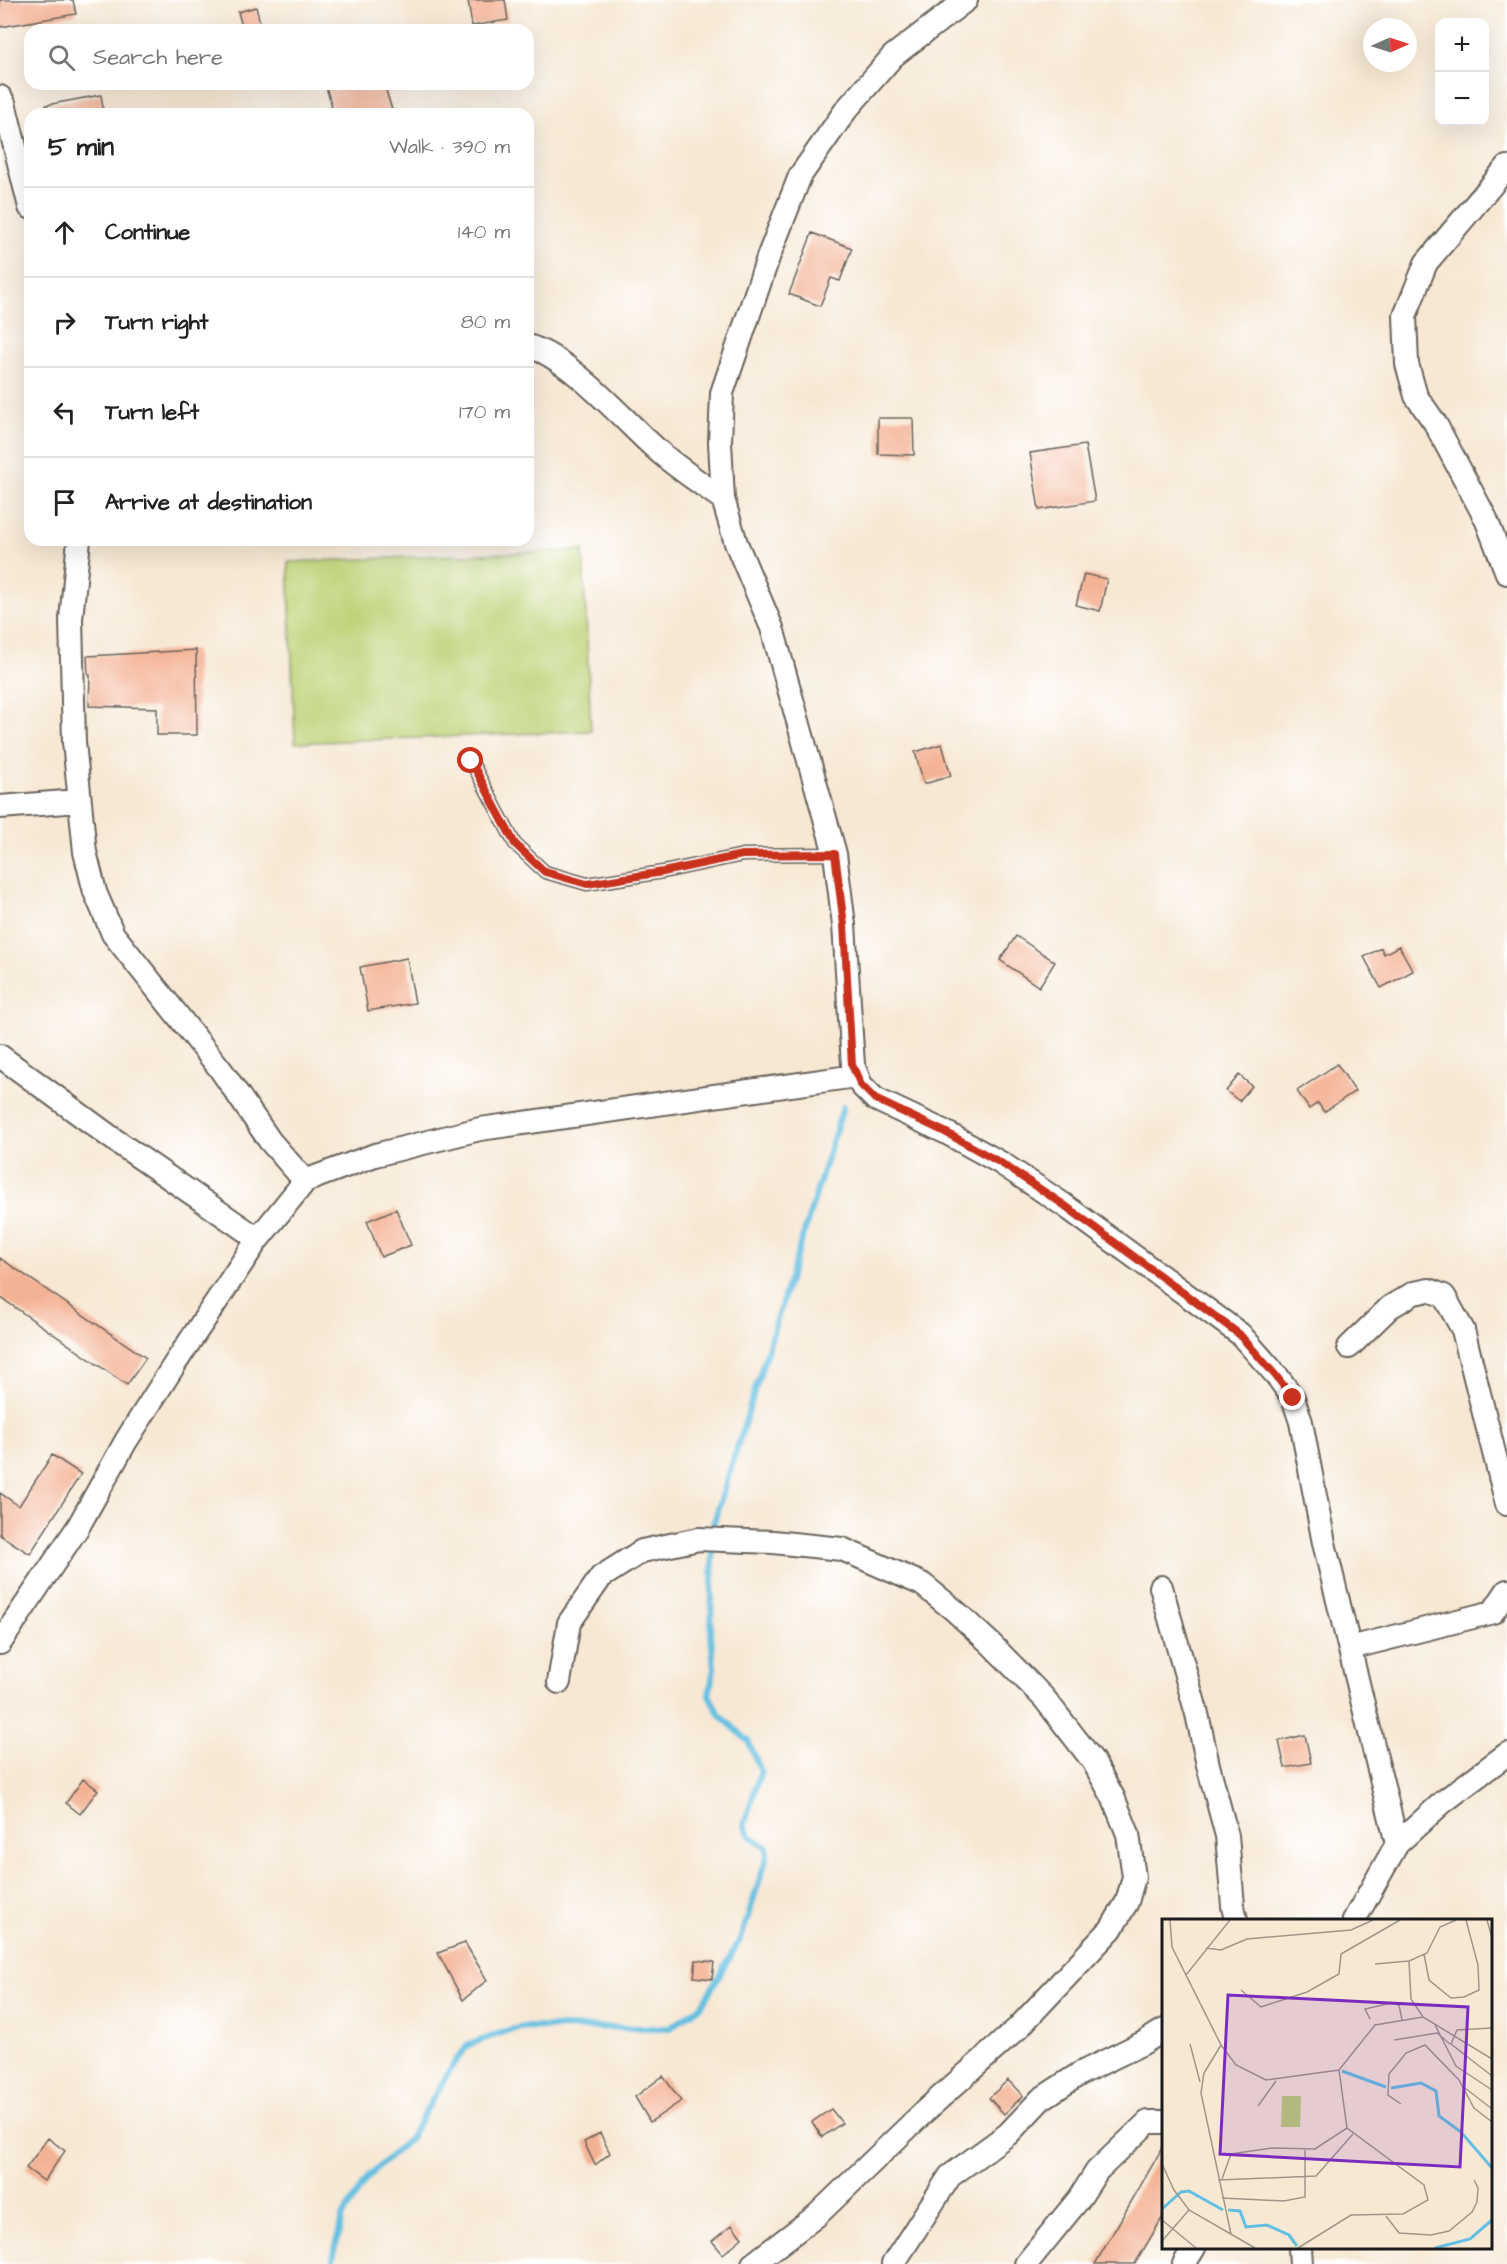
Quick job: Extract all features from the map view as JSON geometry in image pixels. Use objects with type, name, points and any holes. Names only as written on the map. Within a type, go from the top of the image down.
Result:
[{"type":"street","points":[[966,0],[893,56],[846,110],[800,176],[769,255],[722,393],[720,442],[723,499],[735,543],[772,628],[835,854],[844,925],[852,1065],[856,1076],[875,1099],[964,1142],[1001,1163],[1064,1205],[1239,1334],[1293,1398],[1301,1422],[1324,1543],[1397,1844]]},
{"type":"street","points":[[0,97],[7,114],[24,183]]},
{"type":"street","points":[[1507,167],[1426,263],[1405,316],[1407,364],[1416,396],[1435,423],[1485,519],[1507,573]]},
{"type":"street","points":[[534,348],[542,350],[574,374],[663,455],[723,499]]},
{"type":"street","points":[[78,546],[71,619],[74,742],[85,852],[95,892],[113,934],[221,1070],[270,1142],[305,1181]]},
{"type":"street","points":[[0,807],[79,801]]},
{"type":"street","points":[[0,1056],[116,1141],[258,1239]]},
{"type":"street","points":[[0,1643],[78,1527],[145,1411],[258,1239],[305,1181],[375,1155],[480,1129],[856,1076]]},
{"type":"street","points":[[1349,1347],[1390,1307],[1414,1293],[1429,1290],[1444,1296],[1463,1330],[1507,1504]]},
{"type":"street","points":[[559,1682],[569,1623],[601,1577],[642,1551],[699,1539],[773,1542],[842,1550],[922,1584],[954,1610],[1044,1698],[1093,1761],[1113,1797],[1128,1834],[1134,1877],[1127,1902],[1111,1929],[1018,2028],[925,2111],[816,2216],[753,2264]]},
{"type":"street","points":[[1161,1587],[1197,1714],[1227,1836],[1236,1919]]},
{"type":"street","points":[[1350,1648],[1493,1612],[1507,1590]]},
{"type":"street","points":[[1355,1919],[1397,1844],[1443,1802],[1507,1754]]},
{"type":"street","points":[[893,2264],[950,2176],[1008,2134],[1041,2099],[1081,2073],[1162,2031]]},
{"type":"street","points":[[1026,2264],[1078,2199],[1097,2171],[1156,2122]]},
{"type":"street","points":[[1184,2264],[1193,2249]]},
{"type":"street","points":[[1300,2249],[1301,2264]]},
{"type":"lane","points":[[471,761],[515,844],[545,872],[587,884],[663,872],[742,855],[835,854]]},
{"type":"green space","points":[[583,550],[591,731],[295,743],[288,562]]},
{"type":"building","points":[[0,0],[73,0],[76,14],[0,27]]},
{"type":"building","points":[[468,0],[505,0],[508,20],[472,24]]},
{"type":"building","points":[[256,7],[260,24],[241,24],[238,12]]},
{"type":"building","points":[[327,90],[386,90],[391,108],[332,108]]},
{"type":"building","points":[[101,95],[103,108],[46,108],[46,105]]},
{"type":"building","points":[[812,233],[852,248],[840,281],[831,278],[820,306],[789,294]]},
{"type":"building","points":[[878,418],[913,418],[914,455],[878,454]]},
{"type":"building","points":[[1085,445],[1095,501],[1039,510],[1030,453]]},
{"type":"building","points":[[1084,574],[1107,579],[1100,611],[1076,605]]},
{"type":"building","points":[[196,650],[197,735],[157,735],[157,708],[89,706],[90,675],[88,675],[87,656]]},
{"type":"building","points":[[942,744],[951,776],[924,784],[915,752]]},
{"type":"building","points":[[1016,936],[1055,962],[1039,987],[1000,960]]},
{"type":"building","points":[[1399,946],[1413,971],[1381,988],[1364,957],[1381,948],[1384,954]]},
{"type":"building","points":[[407,958],[415,1003],[368,1011],[360,967]]},
{"type":"building","points":[[1337,1064],[1355,1091],[1324,1112],[1318,1103],[1309,1109],[1297,1091]]},
{"type":"building","points":[[1239,1075],[1252,1086],[1239,1101],[1226,1091]]},
{"type":"building","points":[[396,1209],[411,1245],[381,1257],[367,1221]]},
{"type":"building","points":[[0,1258],[146,1358],[127,1385],[0,1297]]},
{"type":"building","points":[[52,1455],[81,1474],[30,1554],[0,1535],[0,1493],[19,1506]]},
{"type":"building","points":[[1305,1735],[1311,1763],[1285,1768],[1279,1741]]},
{"type":"building","points":[[83,1779],[98,1790],[80,1814],[66,1803]]},
{"type":"building","points":[[465,1943],[487,1980],[463,2000],[438,1953]]},
{"type":"building","points":[[696,1960],[714,1962],[712,1979],[694,1977]]},
{"type":"building","points":[[663,2076],[681,2101],[650,2122],[635,2097]]},
{"type":"building","points":[[1008,2080],[1023,2096],[1004,2114],[989,2098]]},
{"type":"building","points":[[831,2109],[842,2123],[822,2137],[812,2122]]},
{"type":"building","points":[[600,2133],[610,2153],[595,2165],[584,2142]]},
{"type":"building","points":[[48,2138],[65,2151],[44,2181],[26,2168]]},
{"type":"building","points":[[1162,2148],[1162,2218],[1135,2264],[1095,2264]]},
{"type":"building","points":[[732,2225],[742,2238],[723,2254],[712,2241]]},
{"type":"waterway","points":[[713,1534],[713,1525],[843,1107]]},
{"type":"waterway","points":[[332,2264],[342,2218],[367,2178],[409,2139],[454,2063],[468,2045],[509,2030],[525,2027],[670,2028],[702,2005],[741,1938],[767,1857],[767,1847],[750,1836],[744,1825],[761,1771],[748,1741],[720,1715],[709,1695],[714,1668],[711,1636],[713,1544]]},
{"type":"route","points":[[471,761],[515,844],[545,872],[587,884],[663,872],[742,855],[835,854],[844,925],[852,1065],[861,1085],[875,1099],[945,1132],[1001,1163],[1064,1205],[1239,1334],[1293,1398]]}]
